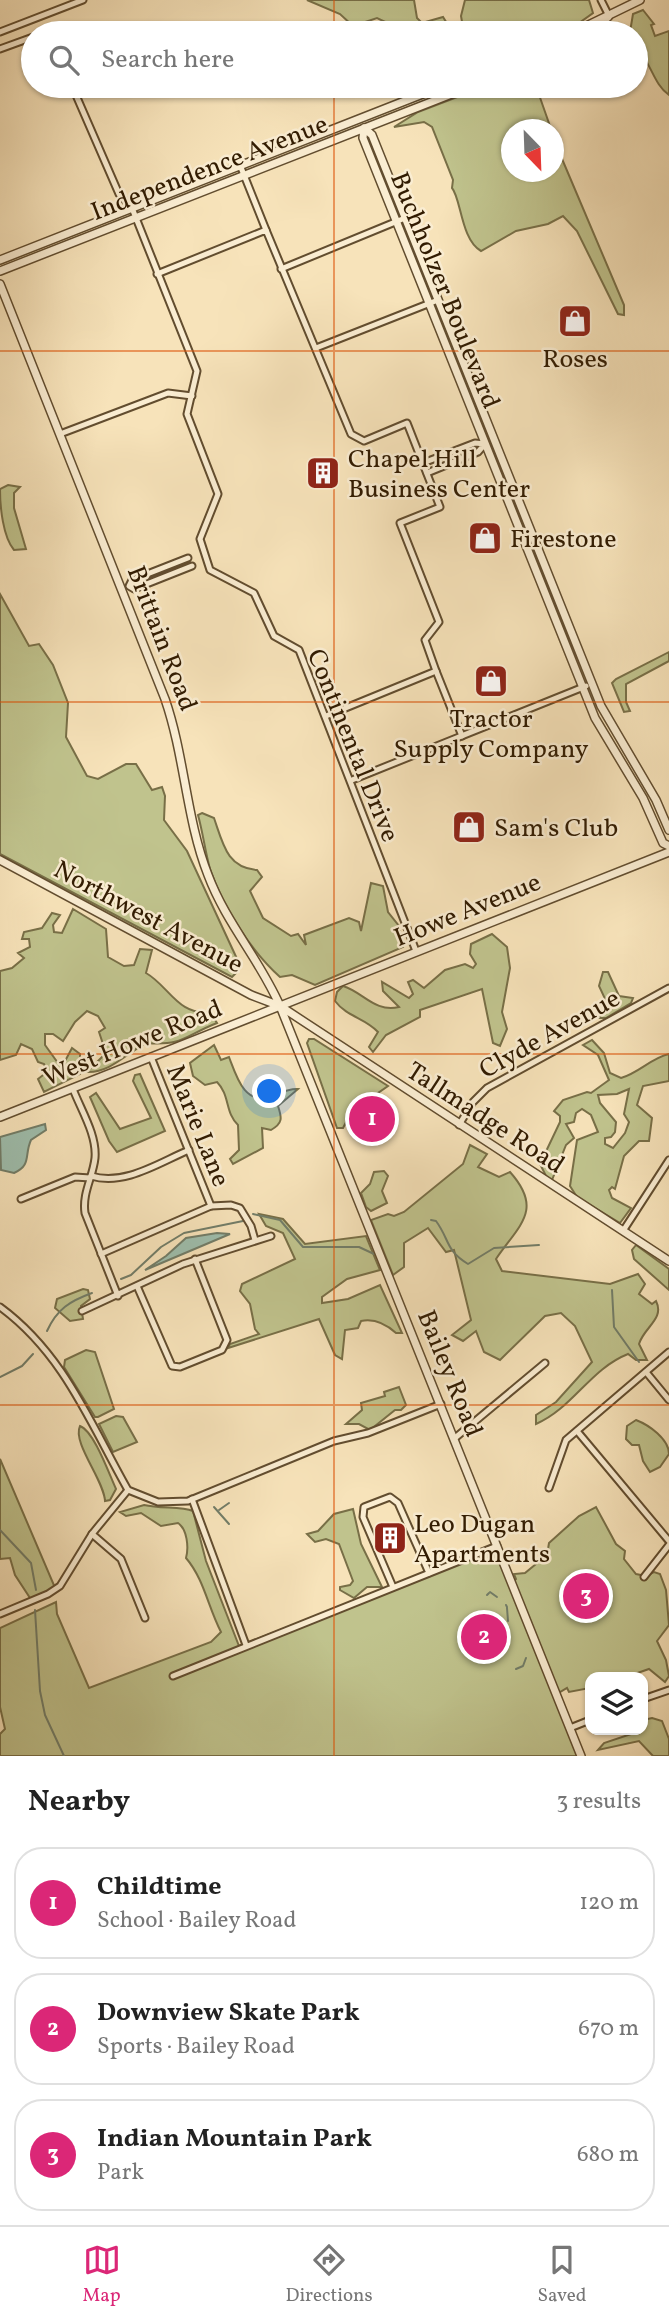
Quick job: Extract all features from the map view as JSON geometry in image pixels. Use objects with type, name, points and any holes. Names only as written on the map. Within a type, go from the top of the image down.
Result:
[{"type":"street","points":[[29,21],[83,0]]},
{"type":"street","points":[[601,0],[609,16]]},
{"type":"street","points":[[598,21],[640,0]]},
{"type":"street","points":[[603,21],[609,16]]},
{"type":"street","points":[[0,32],[21,24]]},
{"type":"street","points":[[0,49],[21,41]]},
{"type":"street","name":"Continental Drive","points":[[77,98],[119,194],[132,208],[197,371],[188,416],[218,494],[200,539],[208,566],[215,575],[250,590],[258,598],[274,636],[299,650],[352,780],[368,831],[416,951]]},
{"type":"street","name":"Independence Avenue","points":[[0,260],[412,98]]},
{"type":"street","name":"Independence Avenue","points":[[0,271],[441,98]]},
{"type":"street","name":"Buchholzer Boulevard","points":[[360,118],[364,128],[372,135],[606,718],[653,794],[669,830]]},
{"type":"street","name":"Buchholzer Boulevard","points":[[364,128],[363,138],[582,687],[603,734],[643,798],[663,843],[669,846]]},
{"type":"street","points":[[240,165],[281,269],[354,437],[364,441],[407,424],[427,473],[440,507],[400,523],[439,622],[425,640],[462,736]]},
{"type":"street","points":[[281,269],[405,218]]},
{"type":"street","points":[[157,274],[266,230]]},
{"type":"street","name":"Brittain Road","points":[[0,284],[125,587],[172,719],[195,834],[208,877],[230,922],[266,976],[280,1006]]},
{"type":"street","points":[[316,348],[438,300]]},
{"type":"street","points":[[60,434],[168,393],[192,396]]},
{"type":"street","points":[[427,473],[478,452],[485,444],[495,440]]},
{"type":"street","points":[[423,463],[475,443],[485,444]]},
{"type":"street","points":[[125,587],[132,580],[188,558]]},
{"type":"street","points":[[125,587],[134,589],[192,566]]},
{"type":"street","points":[[326,716],[436,671]]},
{"type":"street","points":[[352,780],[592,683]]},
{"type":"street","name":"Howe Avenue","points":[[280,1006],[669,852]]},
{"type":"street","name":"Northwest Avenue","points":[[0,860],[251,995],[280,1006]]},
{"type":"street","name":"Clyde Avenue","points":[[459,1125],[476,1098],[487,1088],[669,988]]},
{"type":"street","name":"West Howe Road","points":[[0,1117],[280,1006]]},
{"type":"street","name":"Tallmadge Road","points":[[280,1006],[669,1261]]},
{"type":"street","name":"Bailey Road","points":[[280,1006],[581,1756]]},
{"type":"street","name":"Marie Lane","points":[[151,1057],[211,1206]]},
{"type":"street","points":[[73,1089],[95,1148],[84,1200],[85,1213],[118,1296]]},
{"type":"street","points":[[21,1199],[75,1177],[109,1180],[121,1178],[189,1150]]},
{"type":"street","points":[[623,1231],[669,1160]]},
{"type":"street","points":[[101,1254],[211,1206],[231,1205],[247,1219],[255,1240]]},
{"type":"street","points":[[82,1311],[195,1259],[271,1236]]},
{"type":"street","points":[[138,1286],[172,1366],[180,1367],[222,1350],[227,1340],[195,1259]]},
{"type":"street","points":[[0,1307],[31,1333],[59,1365],[81,1400],[128,1490],[158,1503],[192,1499],[334,1441],[368,1433],[441,1404]]},
{"type":"street","points":[[549,1488],[561,1450],[577,1431],[669,1352]]},
{"type":"street","points":[[455,1438],[545,1363]]},
{"type":"street","points":[[646,1372],[669,1400]]},
{"type":"street","points":[[577,1431],[669,1543],[644,1577]]},
{"type":"street","points":[[0,1614],[60,1586],[92,1535],[128,1490]]},
{"type":"street","points":[[393,1587],[363,1517],[364,1507],[378,1500],[390,1497],[398,1503],[418,1555],[429,1573]]},
{"type":"street","points":[[192,1499],[246,1645]]},
{"type":"street","points":[[92,1535],[121,1559],[145,1618]]},
{"type":"street","points":[[173,1676],[497,1546]]},
{"type":"street","points":[[648,1697],[669,1690]]},
{"type":"street","points":[[570,1728],[585,1722]]},
{"type":"green space","points":[[307,0],[414,0],[420,21],[383,21],[377,18],[348,21],[340,14]]},
{"type":"green space","points":[[465,0],[589,0],[593,13],[582,21],[462,21]]},
{"type":"green space","points":[[643,10],[654,24],[651,25],[655,36],[669,31],[669,95],[659,85],[648,65],[648,21],[632,21],[633,14]]},
{"type":"green space","points":[[443,17],[446,21],[429,21]]},
{"type":"green space","points":[[455,98],[540,98],[548,119],[501,119],[501,182],[564,182],[564,164],[624,305],[624,315],[618,314],[577,231],[563,216],[548,224],[516,231],[481,251],[474,246],[465,229],[452,188],[453,180],[432,127],[424,122],[394,127],[418,112]]},
{"type":"green space","points":[[8,485],[20,487],[14,493],[14,508],[26,549],[14,550],[5,530],[0,489]]},
{"type":"green space","points":[[0,594],[29,646],[39,644],[53,665],[68,703],[66,737],[87,776],[98,779],[126,764],[136,764],[152,790],[162,787],[165,796],[164,820],[187,851],[238,961],[236,973],[232,977],[0,854]]},
{"type":"green space","points":[[669,652],[669,661],[626,684],[626,702],[630,711],[624,712],[612,683]]},
{"type":"green space","points":[[202,813],[214,818],[233,860],[239,865],[257,870],[262,877],[250,891],[263,918],[291,936],[298,934],[306,945],[304,935],[349,918],[359,922],[361,931],[371,883],[383,886],[388,912],[399,926],[403,947],[315,985],[292,975],[280,977],[248,941],[222,898],[208,862],[198,815]]},
{"type":"green space","points":[[73,909],[106,929],[108,957],[124,966],[134,965],[140,949],[152,950],[146,973],[182,1005],[199,1012],[210,1012],[217,1023],[176,1041],[146,1043],[111,1066],[87,1072],[106,1053],[99,1032],[105,1028],[98,1016],[87,1011],[75,1022],[63,1041],[53,1034],[45,1034],[45,1045],[58,1063],[64,1063],[72,1048],[80,1054],[80,1074],[44,1092],[38,1079],[47,1072],[32,1049],[21,1044],[16,1055],[0,1060],[0,971],[12,968],[24,958],[18,953],[30,947],[29,939],[22,939],[24,932],[42,928],[52,913],[60,915],[53,925],[54,932],[62,933]]},
{"type":"green space","points":[[492,934],[507,947],[510,968],[502,1012],[507,1029],[500,1046],[493,1043],[482,989],[420,1010],[420,1017],[386,1035],[373,1052],[369,1047],[378,1032],[345,1011],[335,1001],[337,992],[343,986],[376,1005],[399,1007],[383,991],[382,982],[409,998],[413,994],[408,982],[413,980],[424,988],[445,970],[465,964],[473,968],[476,964],[470,954],[471,944]]},
{"type":"green space","points":[[603,972],[608,972],[619,996],[633,998],[631,1003],[606,1018],[599,1018],[607,1003],[599,986]]},
{"type":"green space","points":[[309,1039],[314,1039],[388,1086],[352,1111],[343,1128],[337,1128],[307,1043]]},
{"type":"green space","points":[[592,1040],[604,1053],[610,1073],[621,1078],[669,1054],[669,1081],[643,1086],[637,1105],[652,1118],[649,1141],[639,1141],[624,1156],[615,1189],[612,1187],[609,1190],[612,1198],[631,1208],[620,1223],[577,1197],[570,1186],[577,1140],[598,1132],[591,1115],[582,1109],[576,1113],[574,1122],[566,1124],[574,1138],[566,1145],[552,1180],[547,1178],[540,1164],[560,1122],[560,1116],[554,1111],[563,1100],[591,1093],[609,1080],[598,1055],[583,1045]],"holes":[[[629,1089],[624,1114],[629,1122],[625,1133],[613,1148],[605,1144],[605,1138],[611,1137],[615,1132],[616,1122],[600,1103],[598,1095],[617,1094]]]},
{"type":"green space","points":[[214,1045],[221,1060],[229,1057],[248,1094],[262,1098],[298,1089],[278,1106],[281,1117],[278,1125],[271,1130],[262,1128],[263,1148],[233,1164],[230,1159],[239,1150],[238,1125],[231,1115],[221,1087],[217,1082],[205,1085],[193,1076],[190,1063]]},
{"type":"green space","points":[[140,1074],[165,1131],[117,1152],[109,1141],[90,1097],[96,1093],[120,1129],[151,1118],[133,1081],[135,1075]]},
{"type":"green space","points":[[470,1145],[487,1154],[478,1167],[499,1177],[510,1172],[525,1197],[527,1207],[520,1227],[496,1259],[502,1271],[610,1284],[638,1274],[645,1284],[639,1294],[652,1304],[656,1301],[658,1307],[656,1318],[639,1344],[647,1360],[636,1360],[628,1354],[615,1361],[561,1408],[536,1424],[536,1415],[556,1402],[592,1362],[575,1326],[561,1313],[545,1316],[500,1360],[484,1352],[476,1331],[463,1341],[452,1335],[471,1320],[454,1250],[446,1252],[428,1228],[404,1243],[404,1267],[393,1275],[371,1220],[404,1212],[463,1164]]},
{"type":"green space","points":[[384,1171],[388,1176],[382,1191],[387,1203],[371,1211],[366,1207],[361,1193],[370,1184],[374,1172]]},
{"type":"green space","points":[[259,1214],[283,1219],[305,1244],[366,1236],[380,1270],[347,1279],[322,1297],[322,1303],[348,1299],[380,1285],[402,1333],[396,1333],[376,1321],[361,1321],[358,1328],[345,1330],[342,1359],[335,1355],[319,1319],[228,1348],[230,1344],[259,1334],[255,1329],[250,1304],[240,1291],[242,1284],[295,1259],[283,1233],[266,1226]]},
{"type":"green space","points":[[636,1245],[669,1269],[669,1290],[634,1259],[632,1250]]},
{"type":"green space","points":[[83,1289],[88,1290],[90,1299],[81,1306],[83,1319],[70,1321],[55,1308],[57,1299]]},
{"type":"green space","points":[[86,1350],[95,1352],[114,1409],[98,1417],[95,1417],[64,1367],[65,1360]]},
{"type":"green space","points":[[399,1387],[406,1405],[401,1410],[395,1410],[370,1430],[359,1424],[346,1424],[362,1410],[361,1403],[385,1396],[384,1392]]},
{"type":"green space","points":[[116,1416],[123,1417],[137,1442],[113,1452],[99,1424]]},
{"type":"green space","points":[[636,1420],[657,1433],[668,1448],[669,1454],[660,1467],[650,1472],[643,1461],[639,1445],[632,1445],[626,1439],[627,1426]]},
{"type":"green space","points":[[80,1426],[96,1444],[116,1489],[110,1500],[105,1501],[100,1483],[84,1452],[80,1442]]},
{"type":"green space","points":[[0,1459],[56,1590],[32,1601],[15,1575],[10,1558],[0,1559]]},
{"type":"green space","points":[[144,1505],[193,1511],[206,1561],[239,1646],[497,1546],[513,1582],[516,1579],[514,1574],[525,1573],[547,1555],[549,1543],[579,1516],[596,1507],[616,1544],[625,1551],[624,1559],[636,1574],[660,1574],[666,1590],[669,1625],[657,1641],[666,1660],[669,1676],[665,1682],[649,1669],[640,1672],[585,1672],[585,1689],[569,1692],[567,1688],[557,1694],[581,1756],[0,1756],[0,1734],[5,1729],[0,1707],[0,1628],[56,1602],[57,1614],[89,1688],[211,1642],[221,1632],[197,1575],[186,1558],[186,1539],[181,1526],[178,1523],[161,1526],[141,1513],[126,1516],[120,1512]]},
{"type":"green space","points":[[353,1509],[361,1544],[382,1587],[367,1587],[354,1598],[340,1590],[340,1587],[350,1585],[353,1581],[339,1544],[326,1539],[315,1542],[307,1534],[318,1531],[334,1514]]},
{"type":"green space","points":[[648,1719],[662,1721],[669,1739],[669,1756],[653,1756],[639,1741],[598,1750],[604,1743],[628,1735],[648,1735]]},
{"type":"shaded area","points":[[45,1124],[46,1130],[31,1140],[23,1167],[14,1173],[1,1170],[0,1137]]},
{"type":"shaded area","points":[[217,1233],[230,1234],[145,1270],[186,1238]]},
{"type":"waterway","points":[[253,1214],[280,1220],[303,1247],[359,1247],[374,1254]]},
{"type":"waterway","points":[[431,1220],[436,1221],[455,1254],[468,1264],[494,1248],[539,1245]]},
{"type":"waterway","points":[[121,1279],[131,1275],[161,1247],[184,1233],[243,1221]]},
{"type":"waterway","points":[[612,1290],[614,1327],[639,1362]]},
{"type":"waterway","points":[[47,1331],[65,1307],[92,1293]]},
{"type":"waterway","points":[[0,1377],[22,1366],[33,1354]]},
{"type":"waterway","points":[[219,1510],[229,1503]]},
{"type":"waterway","points":[[214,1507],[229,1524]]},
{"type":"waterway","points":[[0,1530],[31,1563],[36,1590]]},
{"type":"waterway","points":[[490,1592],[497,1597]]},
{"type":"waterway","points":[[507,1608],[508,1621]]},
{"type":"waterway","points":[[35,1610],[40,1691],[45,1715],[64,1756]]},
{"type":"waterway","points":[[516,1669],[523,1666],[526,1658]]},
{"type":"place","name":"Roses","points":[[575,321]]},
{"type":"place","name":"Chapel Hill Business Center","points":[[323,473]]},
{"type":"place","name":"Firestone","points":[[485,538]]},
{"type":"place","name":"Tractor Supply Company","points":[[491,681]]},
{"type":"place","name":"Sam's Club","points":[[469,827]]},
{"type":"place","name":"Childtime","points":[[372,1119]]},
{"type":"place","name":"Leo Dugan Apartments","points":[[390,1538]]},
{"type":"place","name":"Indian Mountain Park","points":[[586,1596]]},
{"type":"place","name":"Downview Skate Park","points":[[484,1637]]}]
